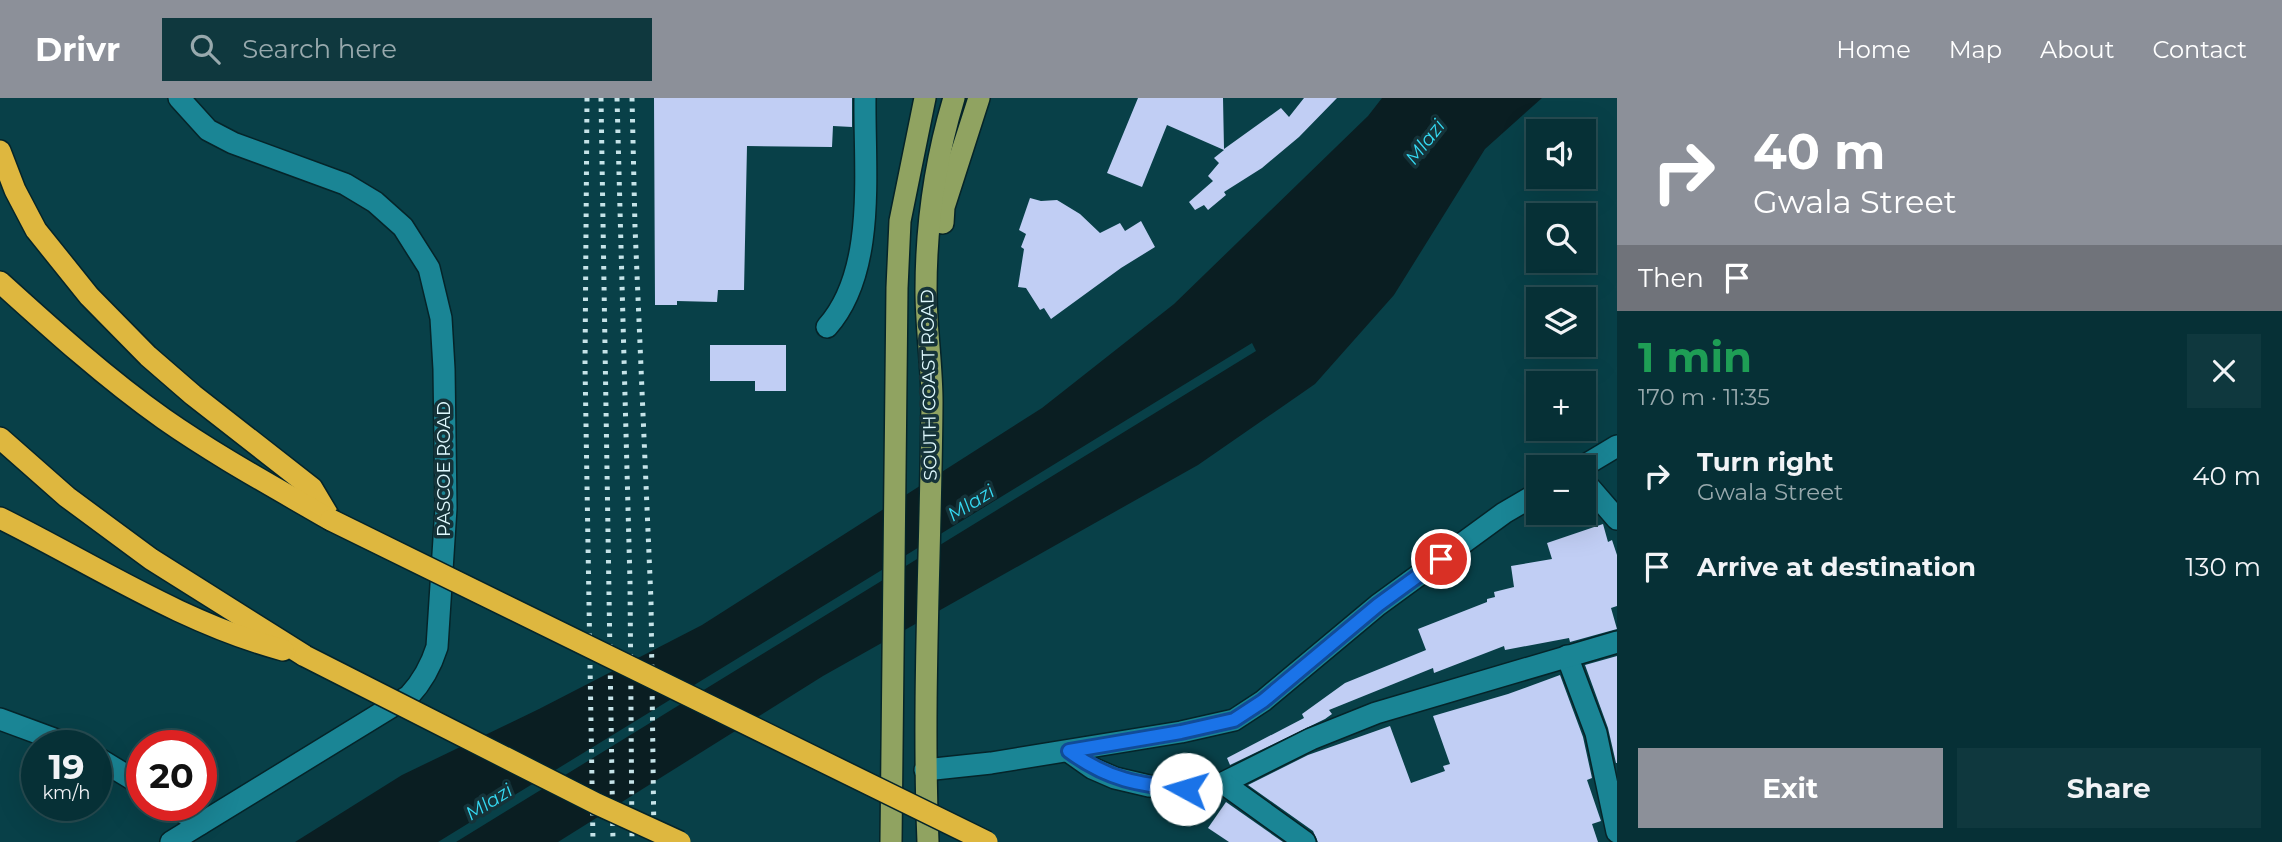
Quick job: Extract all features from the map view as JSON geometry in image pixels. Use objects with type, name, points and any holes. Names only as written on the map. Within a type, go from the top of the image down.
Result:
[{"type":"highway","points":[[0,151],[15,190],[36,230],[89,296],[148,356],[193,395],[312,488],[331,520]]},
{"type":"highway","points":[[0,282],[67,343],[164,419],[245,471],[331,520],[987,842]]},
{"type":"highway","points":[[0,439],[67,497],[151,559],[305,656],[597,804],[680,842]]},
{"type":"highway","points":[[0,518],[213,627],[238,638],[305,656]]},
{"type":"main road","points":[[900,220],[913,98]]},
{"type":"main road","name":"SOUTH COAST ROAD","points":[[891,842],[894,414],[900,220],[925,98]]},
{"type":"main road","name":"SOUTH COAST ROAD","points":[[928,842],[925,727],[932,360],[926,293],[929,216],[941,141],[954,98]]},
{"type":"main road","points":[[932,360],[944,207],[979,98]]},
{"type":"street","name":"PASCOE ROAD","points":[[171,842],[409,696],[432,664],[438,647],[446,508],[442,318],[429,268],[403,227],[375,202],[345,184],[233,143],[208,130],[178,98]]},
{"type":"street","points":[[827,327],[841,311],[853,287],[863,248],[865,98]]},
{"type":"street","points":[[1596,459],[1617,446]]},
{"type":"street","points":[[1596,495],[1617,519]]},
{"type":"street","points":[[925,769],[991,763],[1069,751],[1234,720],[1263,701],[1378,605],[1504,513],[1526,500]]},
{"type":"street","points":[[1069,751],[1104,773],[1149,786],[1186,789],[1223,783],[1311,739],[1376,713],[1617,642]]},
{"type":"street","points":[[1567,656],[1596,733],[1616,822]]},
{"type":"street","points":[[0,719],[30,730]]},
{"type":"street","points":[[1223,783],[1305,842]]},
{"type":"street","points":[[196,821],[200,824]]},
{"type":"water","name":"Mlazi","points":[[1382,98],[1542,98],[1485,149],[1394,295],[1315,384],[1198,465],[823,676],[558,842],[456,842],[1256,351],[1252,343],[438,842],[295,842],[402,775],[539,709],[702,625],[1042,408],[1174,304],[1368,116]]},
{"type":"building","points":[[654,98],[852,98],[852,127],[833,126],[832,147],[747,146],[744,290],[718,290],[717,302],[677,301],[677,305],[655,305]]},
{"type":"building","points":[[1138,98],[1223,98],[1224,149],[1281,108],[1289,117],[1304,98],[1337,98],[1299,137],[1262,168],[1224,192],[1226,195],[1208,210],[1204,205],[1195,210],[1189,202],[1213,181],[1208,176],[1219,163],[1214,158],[1224,150],[1167,125],[1142,187],[1107,173]]},
{"type":"building","points":[[1030,198],[1041,201],[1057,200],[1080,214],[1100,233],[1120,223],[1125,231],[1141,221],[1155,247],[1051,319],[1044,308],[1040,310],[1026,288],[1018,287],[1024,249],[1021,247],[1026,234],[1019,230]]},
{"type":"building","points":[[710,345],[786,345],[786,391],[755,391],[755,381],[710,381]]},
{"type":"building","points":[[1603,524],[1608,542],[1612,540],[1617,555],[1617,606],[1611,608],[1617,629],[1570,642],[1569,638],[1505,650],[1504,646],[1434,673],[1433,668],[1329,710],[1332,714],[1325,719],[1230,765],[1227,758],[1304,718],[1302,714],[1345,683],[1426,650],[1418,629],[1487,602],[1487,599],[1495,597],[1494,592],[1514,587],[1511,566],[1552,559],[1547,543]]},
{"type":"building","points":[[1617,656],[1616,763],[1608,728],[1585,665]]},
{"type":"building","points":[[1560,675],[1583,737],[1592,778],[1587,780],[1601,821],[1592,824],[1598,842],[1318,842],[1313,831],[1248,785],[1308,755],[1390,726],[1411,783],[1445,771],[1443,766],[1450,764],[1433,716],[1508,694]]},
{"type":"building","points":[[1226,802],[1283,842],[1229,842],[1208,828]]},
{"type":"railway","points":[[587,98],[585,365],[593,842]]},
{"type":"railway","points":[[601,98],[613,842]]},
{"type":"railway","points":[[617,98],[630,582],[632,842]]},
{"type":"railway","points":[[632,98],[651,601],[654,842]]},
{"type":"route","points":[[1186,789],[1149,786],[1115,778],[1092,768],[1069,751],[1234,720],[1263,701],[1378,605],[1441,559]]}]
